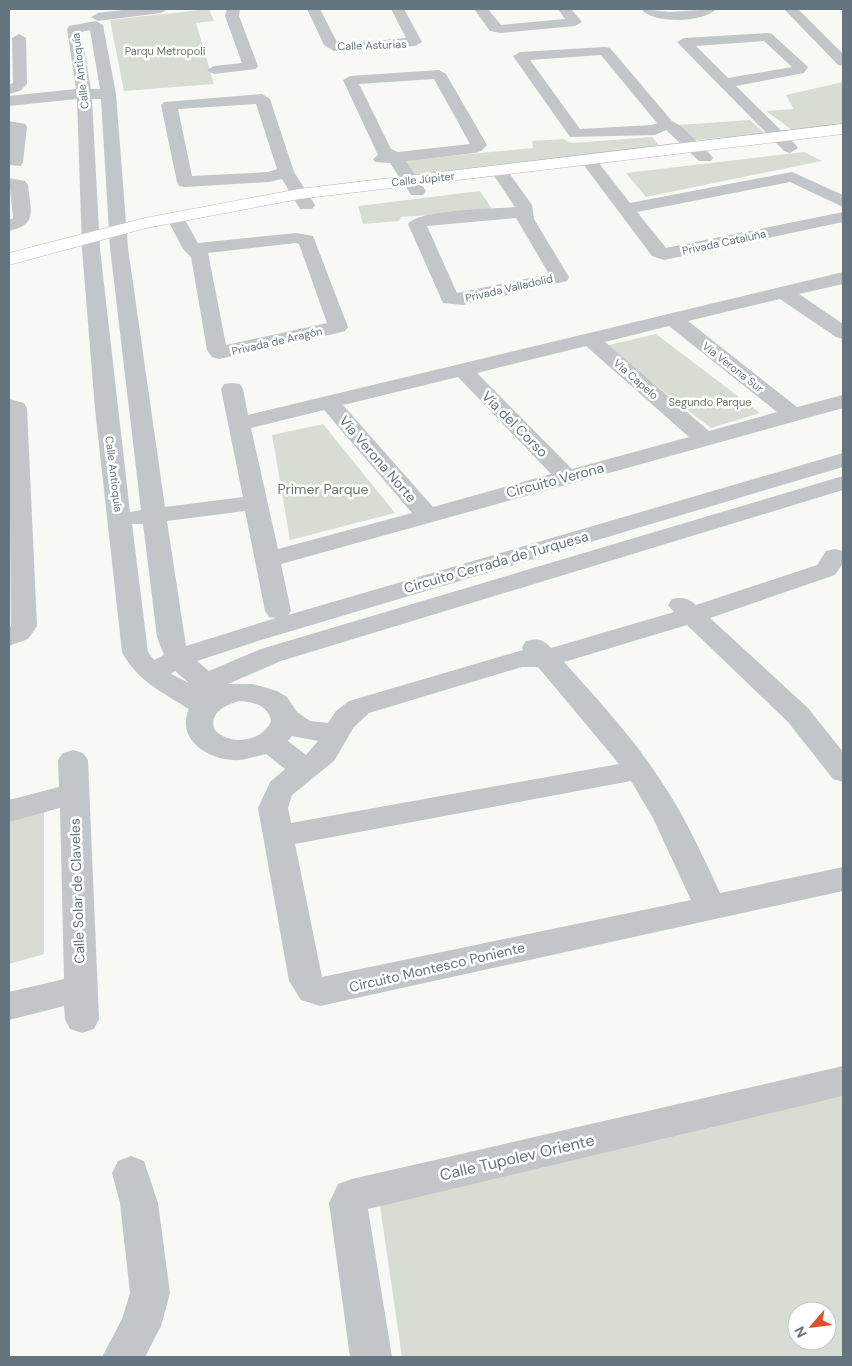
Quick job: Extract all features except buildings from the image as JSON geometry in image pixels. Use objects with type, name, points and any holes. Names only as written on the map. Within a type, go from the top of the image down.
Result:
[{"type":"main road","name":"Calle Júpiter","points":[[791,142],[843,129]]},
{"type":"main road","name":"Calle Júpiter","points":[[9,271],[119,235],[295,201],[406,186],[791,142],[843,141]]},
{"type":"main road","name":"Calle Júpiter","points":[[9,259],[91,243]]},
{"type":"street","points":[[97,17],[161,9]]},
{"type":"street","points":[[214,70],[251,66],[233,12],[219,9]]},
{"type":"street","name":"Calle Asturias","points":[[314,9],[330,45],[334,48],[343,48],[415,42],[398,9]]},
{"type":"street","points":[[481,9],[495,28],[499,29],[575,22],[564,9]]},
{"type":"street","points":[[648,9],[653,14],[662,16],[700,13],[709,9]]},
{"type":"street","points":[[791,9],[843,62]]},
{"type":"street","points":[[801,9],[812,15],[843,47]]},
{"type":"street","name":"Calle Antioquía","points":[[97,17],[108,97],[119,235],[139,406],[170,637],[178,658],[207,695],[152,673],[138,659],[135,652],[106,409],[91,243],[84,97],[74,29],[97,17]]},
{"type":"street","points":[[726,83],[798,70],[801,67],[767,37],[684,42],[726,83],[756,112],[760,120],[791,142]]},
{"type":"street","points":[[10,100],[20,84],[15,47]]},
{"type":"street","points":[[660,127],[576,134],[520,56],[604,51],[660,127],[692,154]]},
{"type":"street","points":[[387,156],[474,148],[479,145],[439,74],[350,80],[387,156],[406,186]]},
{"type":"street","points":[[10,100],[108,97]]},
{"type":"street","points":[[278,174],[185,182],[169,105],[262,99],[278,174],[295,201]]},
{"type":"street","points":[[14,137],[15,162]]},
{"type":"street","points":[[601,164],[644,205]]},
{"type":"street","name":"Privada Cataluña","points":[[601,164],[625,208],[659,252],[664,254],[843,217]]},
{"type":"street","name":"Privada Valladolid","points":[[493,176],[520,214],[560,276],[452,301],[417,224],[427,219],[520,214]]},
{"type":"street","points":[[625,208],[792,177],[843,202]]},
{"type":"street","points":[[9,183],[19,185],[22,219],[20,222],[9,226]]},
{"type":"street","name":"Privada de Aragón","points":[[187,221],[201,250],[219,353],[338,326],[307,240],[296,238],[201,250]]},
{"type":"street","points":[[240,424],[843,278]]},
{"type":"street","points":[[782,292],[843,333]]},
{"type":"street","name":"Vía Verona Sur","points":[[673,319],[794,415]]},
{"type":"street","name":"Vía Capelo","points":[[590,339],[705,439]]},
{"type":"street","name":"Vía del Corso","points":[[462,370],[568,477]]},
{"type":"street","points":[[232,390],[278,611]]},
{"type":"street","name":"Circuito Verona","points":[[267,560],[843,401]]},
{"type":"street","name":"Vía Verona Norte","points":[[329,402],[427,515]]},
{"type":"street","points":[[9,405],[16,408],[14,526],[24,626],[19,633],[9,638]]},
{"type":"street","points":[[106,409],[139,406]]},
{"type":"street","name":"Circuito Cerrada de Turquesa","points":[[152,673],[178,658],[443,577],[843,460]]},
{"type":"street","name":"Circuito Cerrada de Turquesa","points":[[207,695],[243,666],[271,655],[843,483]]},
{"type":"street","points":[[119,512],[254,496]]},
{"type":"street","name":"Circuito Montesco Poniente","points":[[832,565],[359,707],[342,721],[325,753],[303,772],[281,786],[274,796],[273,808],[306,981],[312,990],[320,992],[710,906],[843,879]]},
{"type":"street","points":[[443,577],[460,597]]},
{"type":"street","points":[[685,608],[798,715],[843,772]]},
{"type":"street","points":[[533,654],[596,715],[639,770],[680,840],[710,906]]},
{"type":"street","points":[[285,717],[281,730],[268,742],[255,748],[239,750],[223,748],[210,743],[201,735],[198,726],[199,716],[207,695],[249,692],[270,697],[278,703],[285,717],[302,729],[336,734]]},
{"type":"street","points":[[268,742],[293,758],[303,772]]},
{"type":"street","name":"Calle Solar de Claveles","points":[[9,1006],[81,1004],[73,760]]},
{"type":"street","points":[[279,836],[639,770]]},
{"type":"street","points":[[9,811],[74,794]]},
{"type":"street","name":"Calle Tupolev Oriente","points":[[371,1357],[348,1203],[352,1196],[843,1081]]},
{"type":"street","points":[[123,1357],[140,1326],[150,1293],[139,1202],[131,1173]]},
{"type":"green space","name":"Parqu Metropoli","points":[[209,9],[214,21],[196,23],[214,84],[124,91],[110,20]]},
{"type":"green space","points":[[843,82],[843,123],[792,130],[766,111],[794,109],[786,95]]},
{"type":"green space","points":[[750,120],[765,134],[694,140],[677,125]]},
{"type":"green space","points":[[652,137],[660,146],[414,176],[406,160],[533,148],[532,141],[563,139],[571,143]]},
{"type":"green space","points":[[804,152],[822,161],[646,197],[626,173]]},
{"type":"green space","points":[[480,191],[493,211],[401,217],[399,221],[363,224],[358,206]]},
{"type":"green space","name":"Segundo Parque","points":[[656,334],[760,413],[711,428],[605,346]]},
{"type":"green space","name":"Primer Parque","points":[[323,424],[395,513],[290,540],[272,435]]},
{"type":"green space","points":[[44,808],[44,954],[9,964],[9,817]]},
{"type":"green space","points":[[843,1096],[843,1357],[402,1357],[379,1199]]}]
